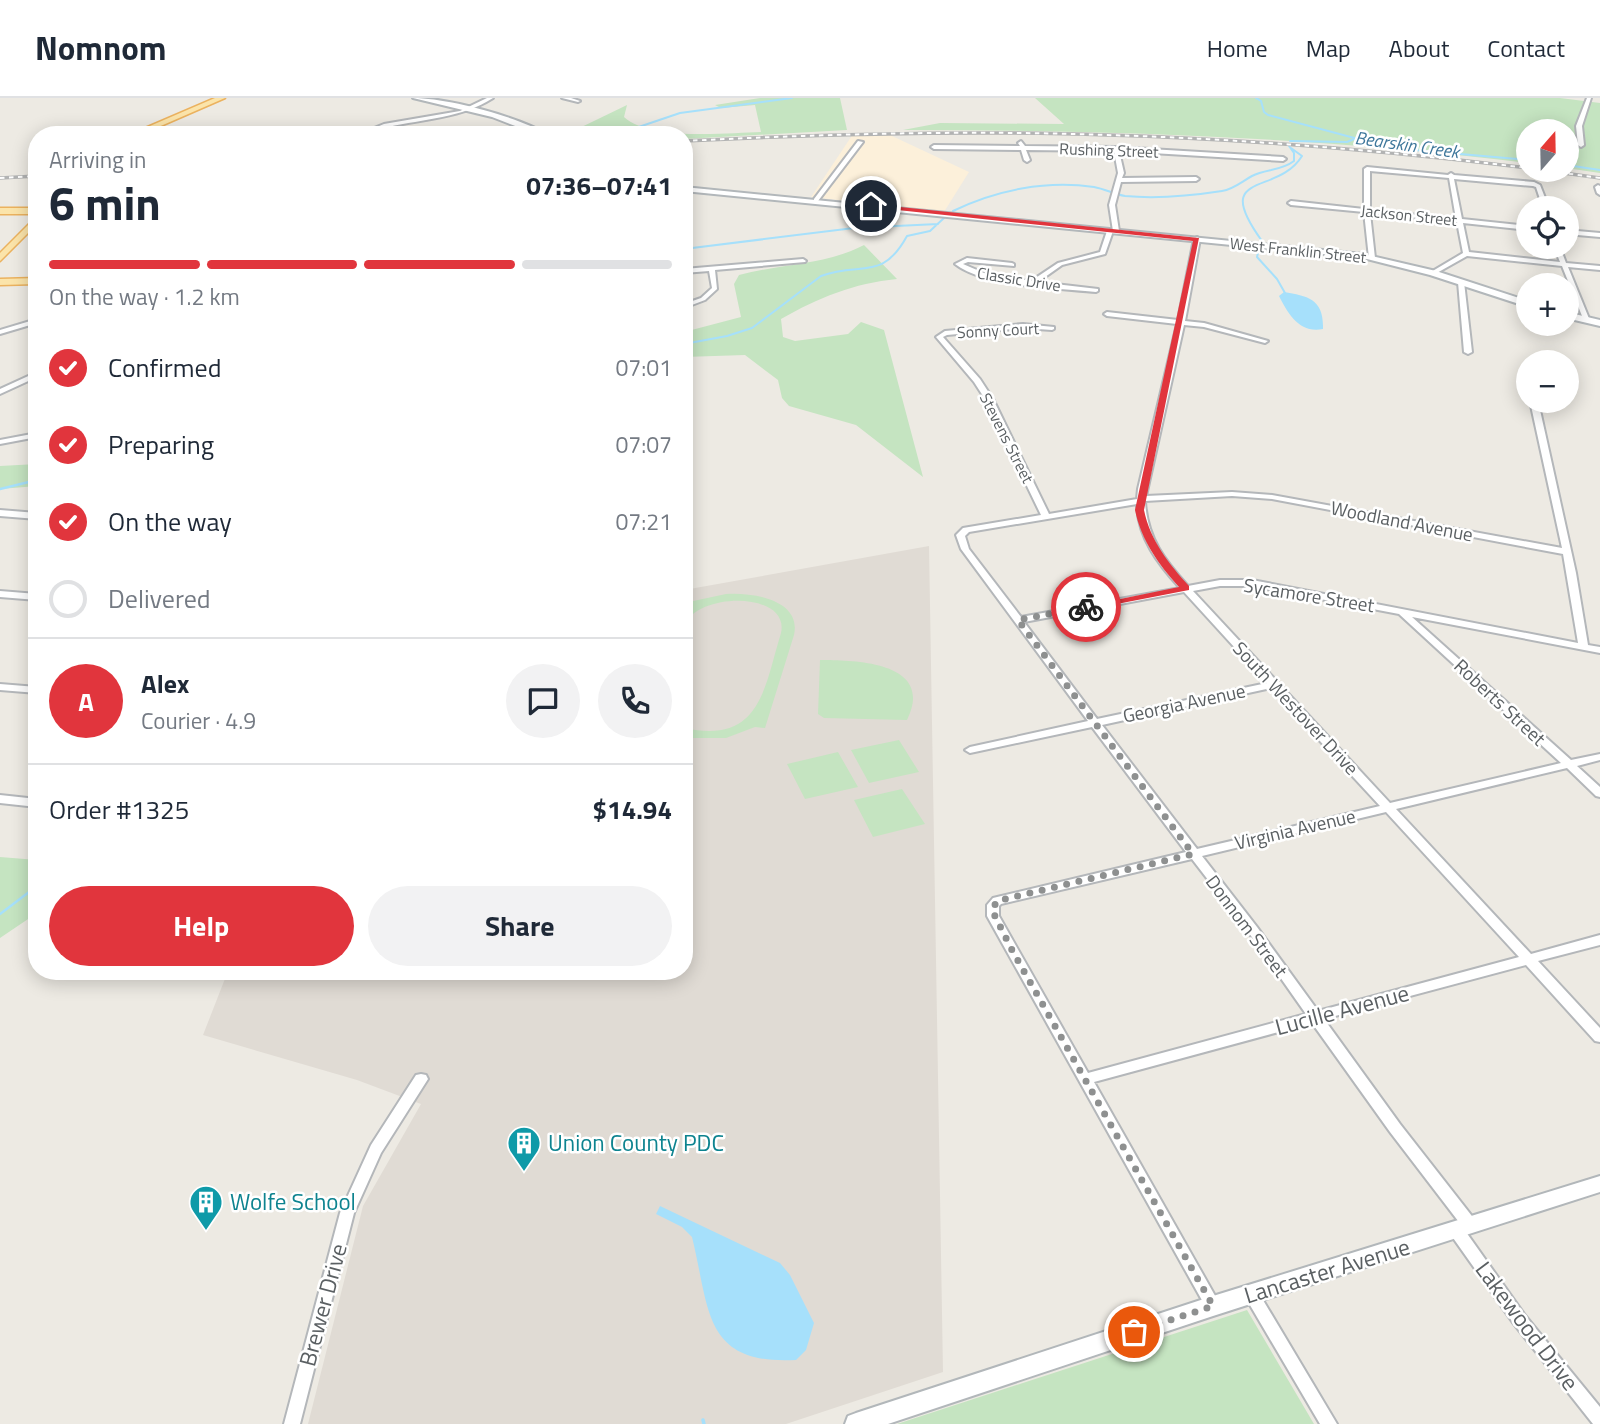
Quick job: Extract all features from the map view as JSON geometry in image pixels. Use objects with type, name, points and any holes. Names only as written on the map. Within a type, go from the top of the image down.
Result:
[{"type":"main road","points":[[154,126],[220,98]]},
{"type":"main road","points":[[416,98],[470,108],[521,126]]},
{"type":"main road","name":"West Franklin Street","points":[[693,190],[1372,258],[1516,299]]},
{"type":"main road","points":[[0,212],[28,211]]},
{"type":"main road","points":[[0,258],[28,228]]},
{"type":"main road","points":[[0,282],[28,281]]},
{"type":"main road","points":[[1579,319],[1600,323]]},
{"type":"main road","name":"Lancaster Avenue","points":[[856,1424],[1213,1306],[1600,1184]]},
{"type":"street","points":[[385,126],[454,114],[491,98]]},
{"type":"street","points":[[564,98],[578,101]]},
{"type":"street","points":[[1581,145],[1579,126],[1589,98]]},
{"type":"street","points":[[816,201],[860,142]]},
{"type":"street","points":[[1022,145],[1027,160]]},
{"type":"street","name":"Rushing Street","points":[[934,147],[1022,145],[1283,159]]},
{"type":"street","points":[[1034,282],[1060,264],[1103,253],[1113,231],[1112,205],[1121,173],[1116,149]]},
{"type":"street","points":[[1372,258],[1367,210],[1367,169],[1534,184],[1538,186],[1542,196]]},
{"type":"street","points":[[1451,175],[1466,254]]},
{"type":"street","points":[[1118,180],[1196,179]]},
{"type":"street","name":"Jackson Street","points":[[1291,203],[1516,227]]},
{"type":"street","points":[[1579,233],[1600,235]]},
{"type":"street","name":"South Westover Drive","points":[[1196,239],[1181,322],[1141,500],[1140,510],[1146,531],[1162,563],[1600,1037]]},
{"type":"street","points":[[1433,274],[1466,254],[1600,268]]},
{"type":"street","points":[[1561,259],[1587,321]]},
{"type":"street","name":"Classic Drive","points":[[1012,265],[967,260],[958,264],[975,272],[1096,290]]},
{"type":"street","points":[[693,271],[803,261]]},
{"type":"street","points":[[693,302],[711,293],[715,288],[712,270]]},
{"type":"street","points":[[1461,282],[1468,352]]},
{"type":"street","points":[[1107,314],[1228,330],[1265,341]]},
{"type":"street","points":[[0,332],[28,324]]},
{"type":"street","name":"Sonny Court","points":[[945,333],[1023,326],[1052,328]]},
{"type":"street","name":"Stevens Street","points":[[945,333],[939,337],[989,399],[1046,517]]},
{"type":"street","points":[[0,391],[28,378]]},
{"type":"street","points":[[1537,413],[1567,552],[1583,646]]},
{"type":"street","points":[[0,442],[28,437]]},
{"type":"street","name":"Woodland Avenue","points":[[1013,522],[1141,500],[1232,494],[1272,497],[1567,552]]},
{"type":"street","points":[[0,513],[28,515]]},
{"type":"street","name":"Donnom Street","points":[[1013,522],[967,530],[960,536],[965,549],[1253,930],[1463,1228]]},
{"type":"street","name":"Sycamore Street","points":[[1018,620],[1186,588],[1220,583],[1252,583],[1600,650]]},
{"type":"street","points":[[0,594],[28,596]]},
{"type":"street","name":"Roberts Street","points":[[1400,611],[1600,793]]},
{"type":"street","name":"Georgia Avenue","points":[[970,750],[1274,684]]},
{"type":"street","points":[[0,687],[28,690]]},
{"type":"street","name":"Virginia Avenue","points":[[1085,1079],[993,916],[993,905],[997,901],[1600,757]]},
{"type":"street","points":[[0,799],[28,802]]},
{"type":"street","name":"Lucille Avenue","points":[[1085,1079],[1600,940]]},
{"type":"street","name":"Brewer Drive","points":[[292,1424],[348,1213],[376,1149],[421,1079]]},
{"type":"street","points":[[1085,1079],[1213,1306]]},
{"type":"street","name":"Lakewood Drive","points":[[1463,1228],[1519,1318],[1600,1420]]},
{"type":"street","points":[[1252,1295],[1329,1424]]},
{"type":"shaded area","points":[[893,133],[892,136],[969,172],[944,212],[811,197],[853,134]]},
{"type":"shaded area","points":[[929,546],[943,1372],[786,1424],[308,1424],[363,1206],[421,1104],[357,1080],[203,1035],[224,980],[693,980],[693,588]]},
{"type":"green space","points":[[760,98],[840,98],[847,130],[693,139],[693,134],[761,132],[755,105],[721,108],[715,105]]},
{"type":"green space","points":[[1035,98],[1560,98],[1600,103],[1600,173],[1579,170],[1579,119],[1516,119],[1516,162],[1294,141],[1060,131],[903,130],[940,123],[1064,124]]},
{"type":"green space","points":[[627,105],[624,117],[639,126],[584,126]]},
{"type":"green space","points":[[864,245],[897,279],[851,288],[795,311],[781,319],[783,337],[795,341],[848,334],[861,322],[884,330],[923,477],[856,425],[789,406],[782,398],[778,380],[745,355],[693,357],[693,330],[741,317],[734,284],[739,275],[849,252]]},
{"type":"green space","points":[[28,464],[28,487],[0,489],[0,466]]},
{"type":"green space","points":[[726,594],[748,594],[772,600],[790,613],[794,623],[794,635],[765,728],[755,727],[726,738],[693,738],[693,729],[710,731],[729,728],[744,720],[755,708],[770,673],[781,633],[780,619],[772,610],[758,603],[724,602],[707,606],[693,614],[693,601]]},
{"type":"green space","points":[[820,660],[872,664],[902,676],[911,687],[913,701],[907,720],[824,718],[818,714]]},
{"type":"green space","points":[[899,740],[919,772],[869,783],[851,750]]},
{"type":"green space","points":[[838,752],[858,787],[805,799],[787,764]]},
{"type":"green space","points":[[902,789],[925,824],[873,837],[854,800]]},
{"type":"green space","points":[[0,857],[28,859],[28,919],[0,938]]},
{"type":"green space","points":[[1247,1310],[1314,1424],[897,1424]]},
{"type":"water","points":[[1284,292],[1313,301],[1321,311],[1323,329],[1301,326],[1279,296]]},
{"type":"water","points":[[660,1206],[780,1263],[790,1275],[814,1323],[806,1350],[796,1360],[766,1359],[743,1353],[727,1343],[716,1328],[708,1309],[692,1237],[682,1227],[656,1214]]},
{"type":"waterway","points":[[642,126],[680,113],[792,98]]},
{"type":"waterway","name":"Bearskin Creek","points":[[1256,98],[1261,101],[1264,112],[1268,115],[1392,148],[1516,159]]},
{"type":"waterway","points":[[1290,141],[1347,142],[1354,139]]},
{"type":"waterway","points":[[953,211],[986,197],[1040,186],[1076,185],[1125,196],[1149,197],[1222,191],[1252,176],[1284,167],[1294,161],[1294,153],[1289,146]]},
{"type":"waterway","points":[[1262,241],[1248,218],[1243,203],[1245,193],[1291,168],[1302,156],[1291,148]]},
{"type":"waterway","name":"Bearskin Creek","points":[[1579,167],[1600,170]]},
{"type":"waterway","points":[[938,224],[944,218]]},
{"type":"waterway","points":[[693,248],[854,228],[938,224]]},
{"type":"waterway","points":[[693,342],[752,328],[821,276],[879,265],[889,260],[907,236],[930,231],[938,224]]},
{"type":"waterway","points":[[1259,249],[1257,257],[1277,279],[1285,293]]},
{"type":"waterway","points":[[0,489],[28,482]]},
{"type":"waterway","points":[[0,914],[28,893]]},
{"type":"waterway","points":[[703,1420],[704,1424]]},
{"type":"railway","points":[[693,141],[895,134],[1107,135],[1318,147],[1516,167]]},
{"type":"railway","points":[[1579,175],[1600,178]]},
{"type":"railway","points":[[0,178],[28,176]]},
{"type":"way so far","points":[[1086,607],[1018,620],[1193,854],[997,901],[992,910],[1213,1306],[1134,1332]]},
{"type":"place","name":"Union County PDC","points":[[524,1173]]},
{"type":"place","name":"Wolfe School","points":[[206,1232]]},
{"type":"route","points":[[871,206],[1196,239],[1181,322],[1142,489],[1140,510],[1142,522],[1162,563],[1186,588],[1086,607]]}]
